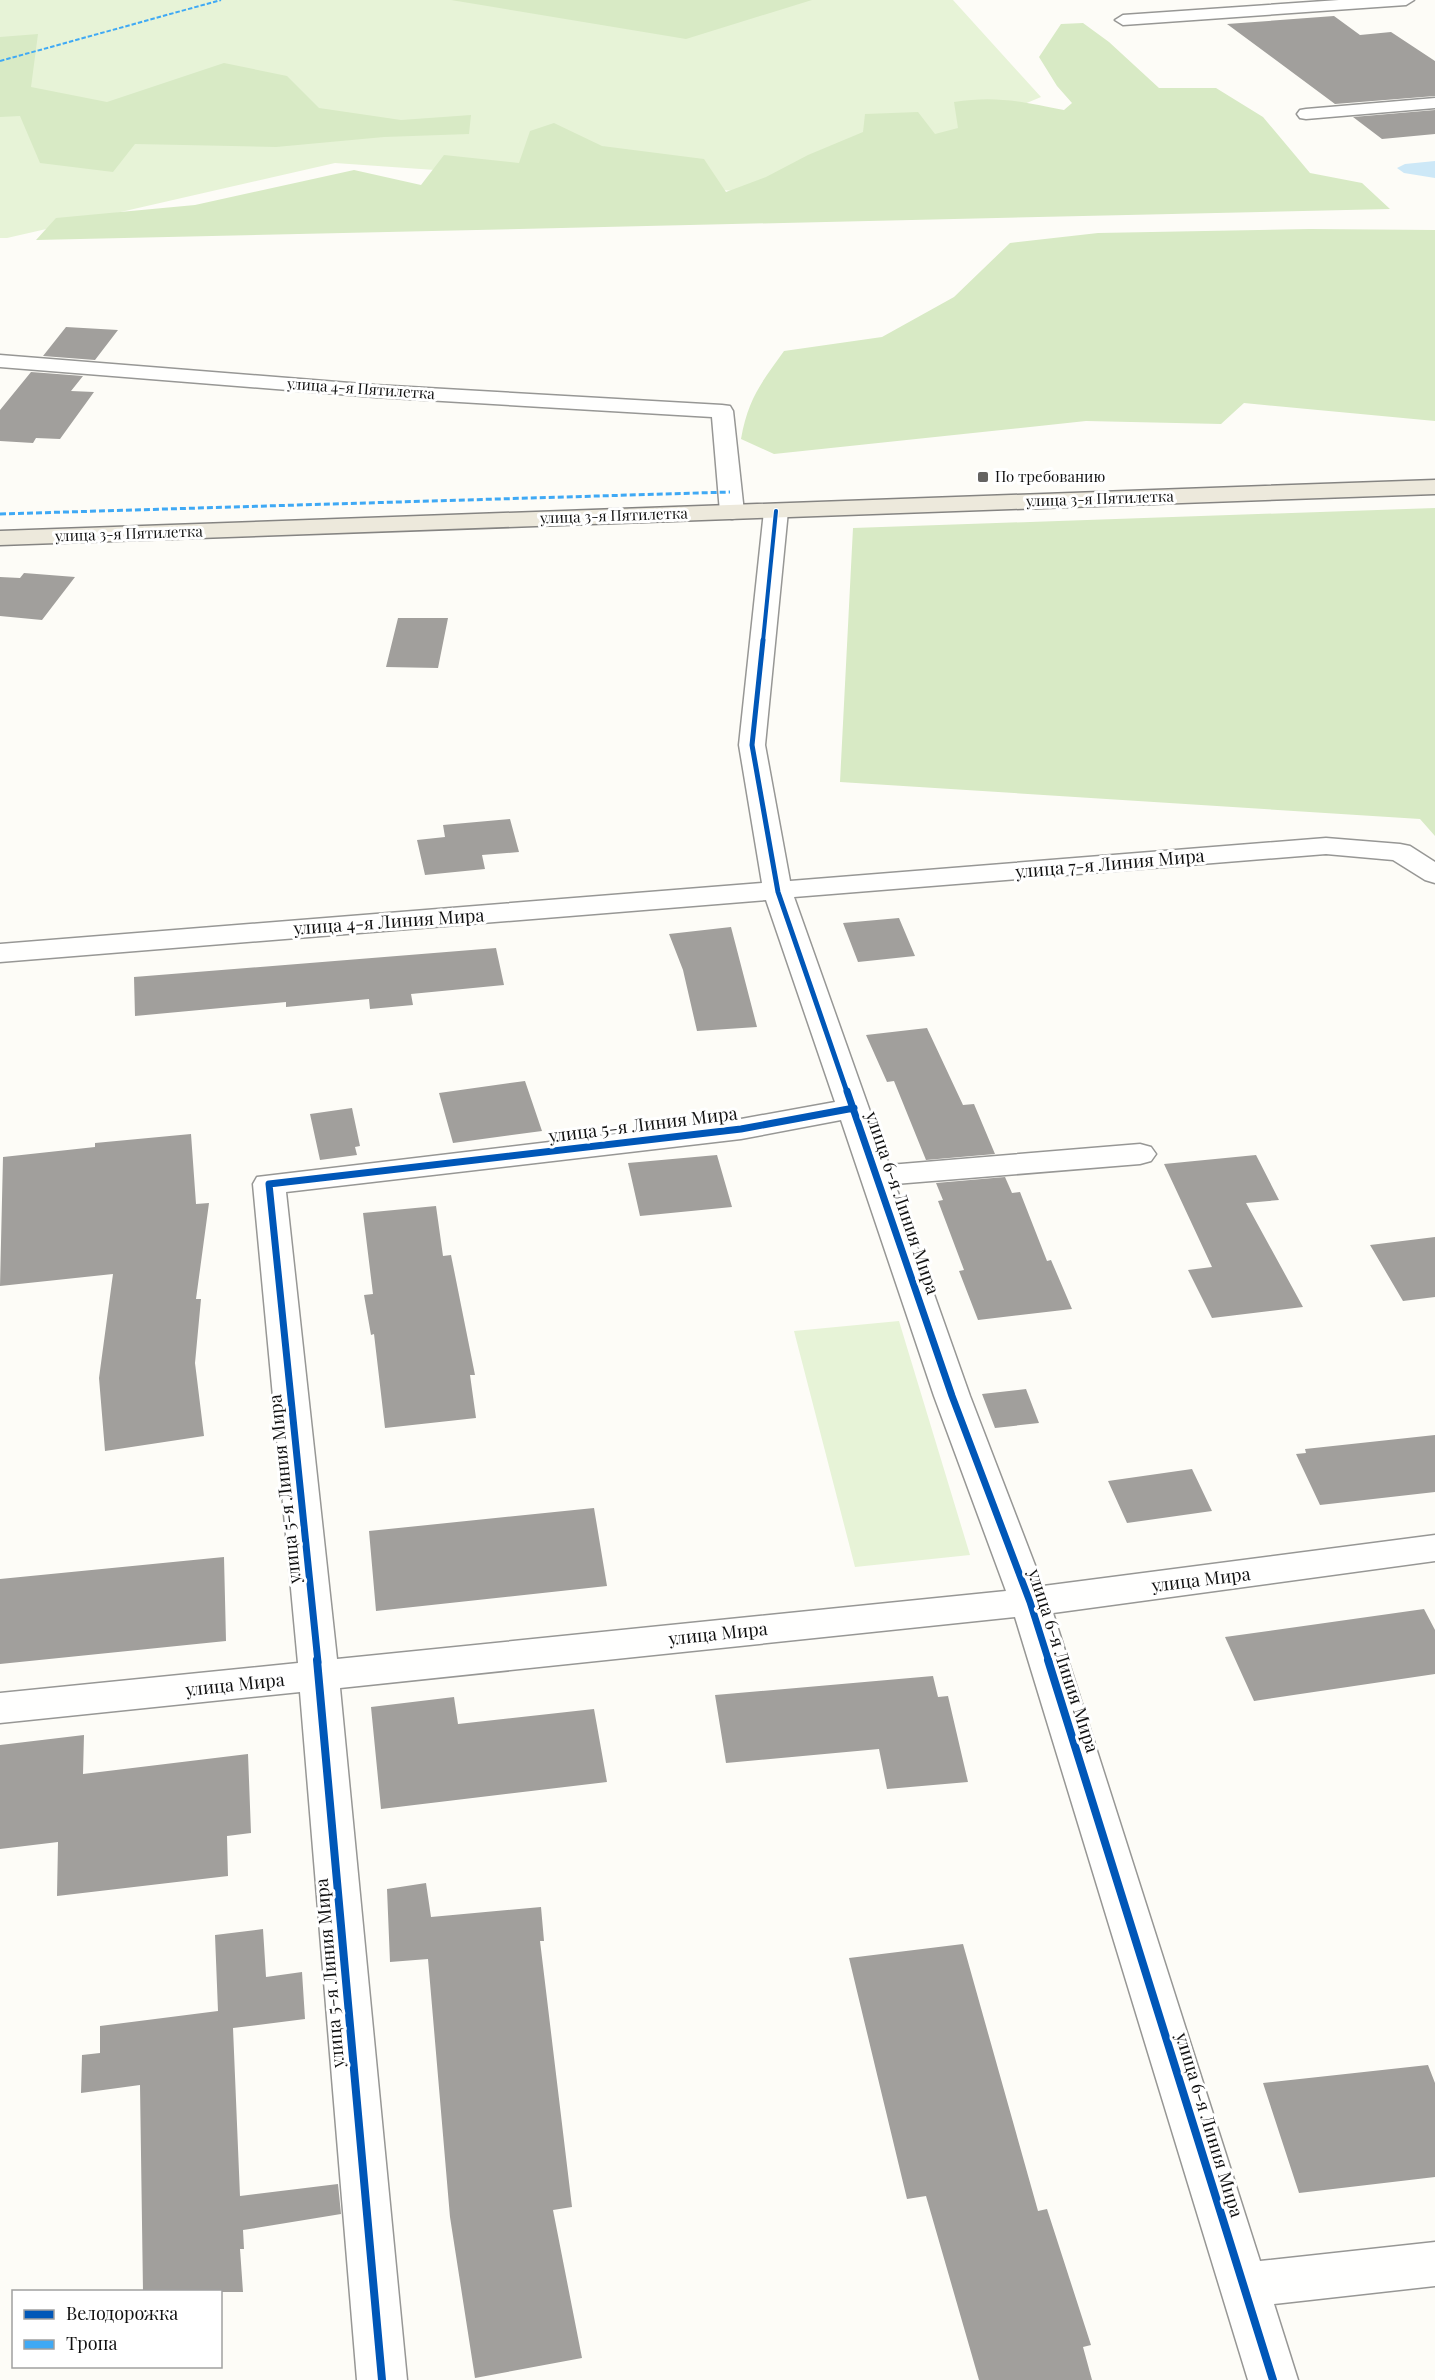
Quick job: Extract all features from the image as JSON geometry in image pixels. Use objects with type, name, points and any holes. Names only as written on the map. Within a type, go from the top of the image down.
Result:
[{"type":"main road","name":"улица 3-я Пятилетка","points":[[0,538],[1435,487]]},
{"type":"street","points":[[1123,20],[1406,0]]},
{"type":"street","points":[[1306,114],[1435,103]]},
{"type":"street","name":"улица 4-я Пятилетка","points":[[0,362],[375,390],[722,411],[732,512]]},
{"type":"street","name":"улица 6-я Линия Мира","points":[[776,511],[752,744],[778,892],[952,1396],[1030,1602],[1273,2380]]},
{"type":"street","name":"улица 7-я Линия Мира","points":[[778,892],[1326,846],[1400,852],[1435,874]]},
{"type":"street","name":"улица 4-я Линия Мира","points":[[0,953],[778,892]]},
{"type":"street","name":"улица 5-я Линия Мира","points":[[382,2380],[319,1676],[269,1184],[741,1129],[854,1108]]},
{"type":"street","points":[[877,1176],[1140,1154]]},
{"type":"street","name":"улица Мира","points":[[0,1708],[1030,1602],[1435,1548]]},
{"type":"street","points":[[1244,2285],[1435,2264]]},
{"type":"green space","points":[[0,0],[953,0],[1041,97],[806,196],[335,163],[0,238]]},
{"type":"green space","points":[[451,0],[812,0],[686,39]]},
{"type":"green space","points":[[1083,23],[1109,42],[1159,88],[1216,88],[1263,117],[1310,173],[1362,183],[1390,209],[36,240],[56,218],[195,205],[354,170],[421,185],[444,155],[519,163],[530,131],[554,123],[602,146],[704,159],[726,192],[766,177],[808,155],[863,132],[865,114],[918,112],[935,134],[958,128],[954,102],[997,99],[1064,110],[1072,103],[1057,86],[1039,57],[1061,24]]},
{"type":"green space","points":[[38,34],[31,87],[107,102],[224,63],[287,76],[319,108],[401,120],[471,115],[469,134],[384,137],[276,147],[135,144],[113,172],[40,163],[20,116],[0,117],[0,37]]},
{"type":"green space","points":[[1310,229],[1435,230],[1435,421],[1244,403],[1221,424],[1086,421],[774,454],[741,439],[747,413],[756,392],[784,351],[882,337],[954,297],[1010,243],[1098,233]]},
{"type":"green space","points":[[1435,508],[1435,836],[1420,819],[840,782],[853,528]]},
{"type":"green space","points":[[899,1321],[970,1555],[855,1567],[794,1331]]},
{"type":"water","points":[[1435,161],[1435,178],[1404,173],[1397,168],[1405,164]]},
{"type":"building","points":[[1334,16],[1360,35],[1391,32],[1435,61],[1435,96],[1335,104],[1227,24]]},
{"type":"building","points":[[1435,110],[1435,134],[1382,139],[1353,117]]},
{"type":"building","points":[[66,327],[118,330],[95,360],[43,356]]},
{"type":"building","points":[[31,372],[83,376],[71,391],[94,392],[60,439],[36,438],[33,443],[0,441],[0,410]]},
{"type":"building","points":[[24,573],[75,577],[42,620],[0,616],[0,577],[20,578]]},
{"type":"building","points":[[398,618],[448,618],[438,668],[386,667]]},
{"type":"building","points":[[510,819],[519,852],[482,855],[485,869],[425,875],[417,840],[445,837],[443,825]]},
{"type":"building","points":[[899,918],[915,956],[858,962],[843,923]]},
{"type":"building","points":[[731,927],[757,1027],[697,1031],[683,970],[669,934]]},
{"type":"building","points":[[496,948],[504,985],[411,994],[413,1005],[370,1009],[369,999],[286,1007],[286,1002],[135,1016],[134,977]]},
{"type":"building","points":[[927,1028],[963,1105],[974,1104],[995,1154],[926,1160],[894,1081],[887,1082],[866,1035]]},
{"type":"building","points":[[525,1081],[542,1131],[453,1143],[439,1093]]},
{"type":"building","points":[[352,1108],[360,1146],[355,1147],[357,1155],[320,1160],[310,1114]]},
{"type":"building","points":[[191,1134],[196,1204],[209,1203],[196,1299],[201,1299],[195,1363],[204,1436],[105,1451],[99,1378],[113,1274],[0,1286],[3,1157],[95,1147],[95,1143]]},
{"type":"building","points":[[717,1155],[732,1207],[640,1216],[628,1163]]},
{"type":"building","points":[[1256,1155],[1279,1200],[1246,1203],[1303,1307],[1212,1318],[1188,1270],[1212,1267],[1164,1164]]},
{"type":"building","points":[[1005,1177],[1012,1193],[1020,1192],[1047,1261],[1051,1260],[1072,1309],[978,1320],[959,1271],[964,1270],[938,1201],[943,1200],[936,1183]]},
{"type":"building","points":[[436,1206],[443,1256],[451,1255],[475,1375],[470,1375],[476,1418],[385,1428],[374,1334],[371,1335],[364,1295],[373,1294],[363,1213]]},
{"type":"building","points":[[1435,1237],[1435,1297],[1403,1301],[1370,1245]]},
{"type":"building","points":[[1026,1389],[1039,1423],[995,1428],[982,1394]]},
{"type":"building","points":[[1435,1435],[1435,1492],[1320,1505],[1296,1454],[1306,1453],[1305,1449]]},
{"type":"building","points":[[1192,1469],[1212,1511],[1127,1523],[1108,1481]]},
{"type":"building","points":[[594,1508],[607,1586],[376,1611],[369,1531]]},
{"type":"building","points":[[224,1557],[226,1641],[0,1664],[0,1579]]},
{"type":"building","points":[[1424,1609],[1435,1630],[1435,1674],[1254,1701],[1225,1637]]},
{"type":"building","points":[[933,1676],[938,1697],[948,1696],[968,1782],[887,1789],[879,1749],[726,1763],[715,1695]]},
{"type":"building","points":[[454,1697],[458,1724],[594,1709],[607,1782],[381,1809],[371,1707]]},
{"type":"building","points":[[84,1735],[83,1774],[248,1754],[251,1833],[227,1836],[228,1876],[57,1896],[58,1842],[0,1849],[0,1745]]},
{"type":"building","points":[[426,1883],[431,1917],[541,1907],[544,1941],[540,1941],[572,2207],[553,2210],[582,2358],[475,2378],[450,2217],[428,1959],[390,1962],[387,1889]]},
{"type":"building","points":[[263,1929],[266,1977],[302,1972],[305,2019],[233,2028],[240,2196],[338,2184],[341,2214],[243,2230],[244,2249],[240,2249],[243,2292],[143,2290],[140,2085],[81,2093],[82,2055],[100,2053],[100,2026],[218,2011],[215,1935]]},
{"type":"building","points":[[963,1944],[1038,2211],[1047,2209],[1091,2345],[1083,2347],[1092,2380],[979,2380],[926,2196],[907,2199],[849,1958]]},
{"type":"building","points":[[1428,2065],[1435,2083],[1435,2177],[1299,2193],[1263,2083]]},
{"type":"marked path","points":[[0,61],[221,0]]},
{"type":"marked path","points":[[0,514],[730,492]]},
{"type":"cycle path","points":[[776,511],[752,745],[778,892],[952,1396],[1030,1602],[1273,2380]]},
{"type":"cycle path","points":[[382,2380],[319,1676],[269,1184],[741,1129],[854,1108]]},
{"type":"place","name":"По требованию","points":[[983,477]]}]
